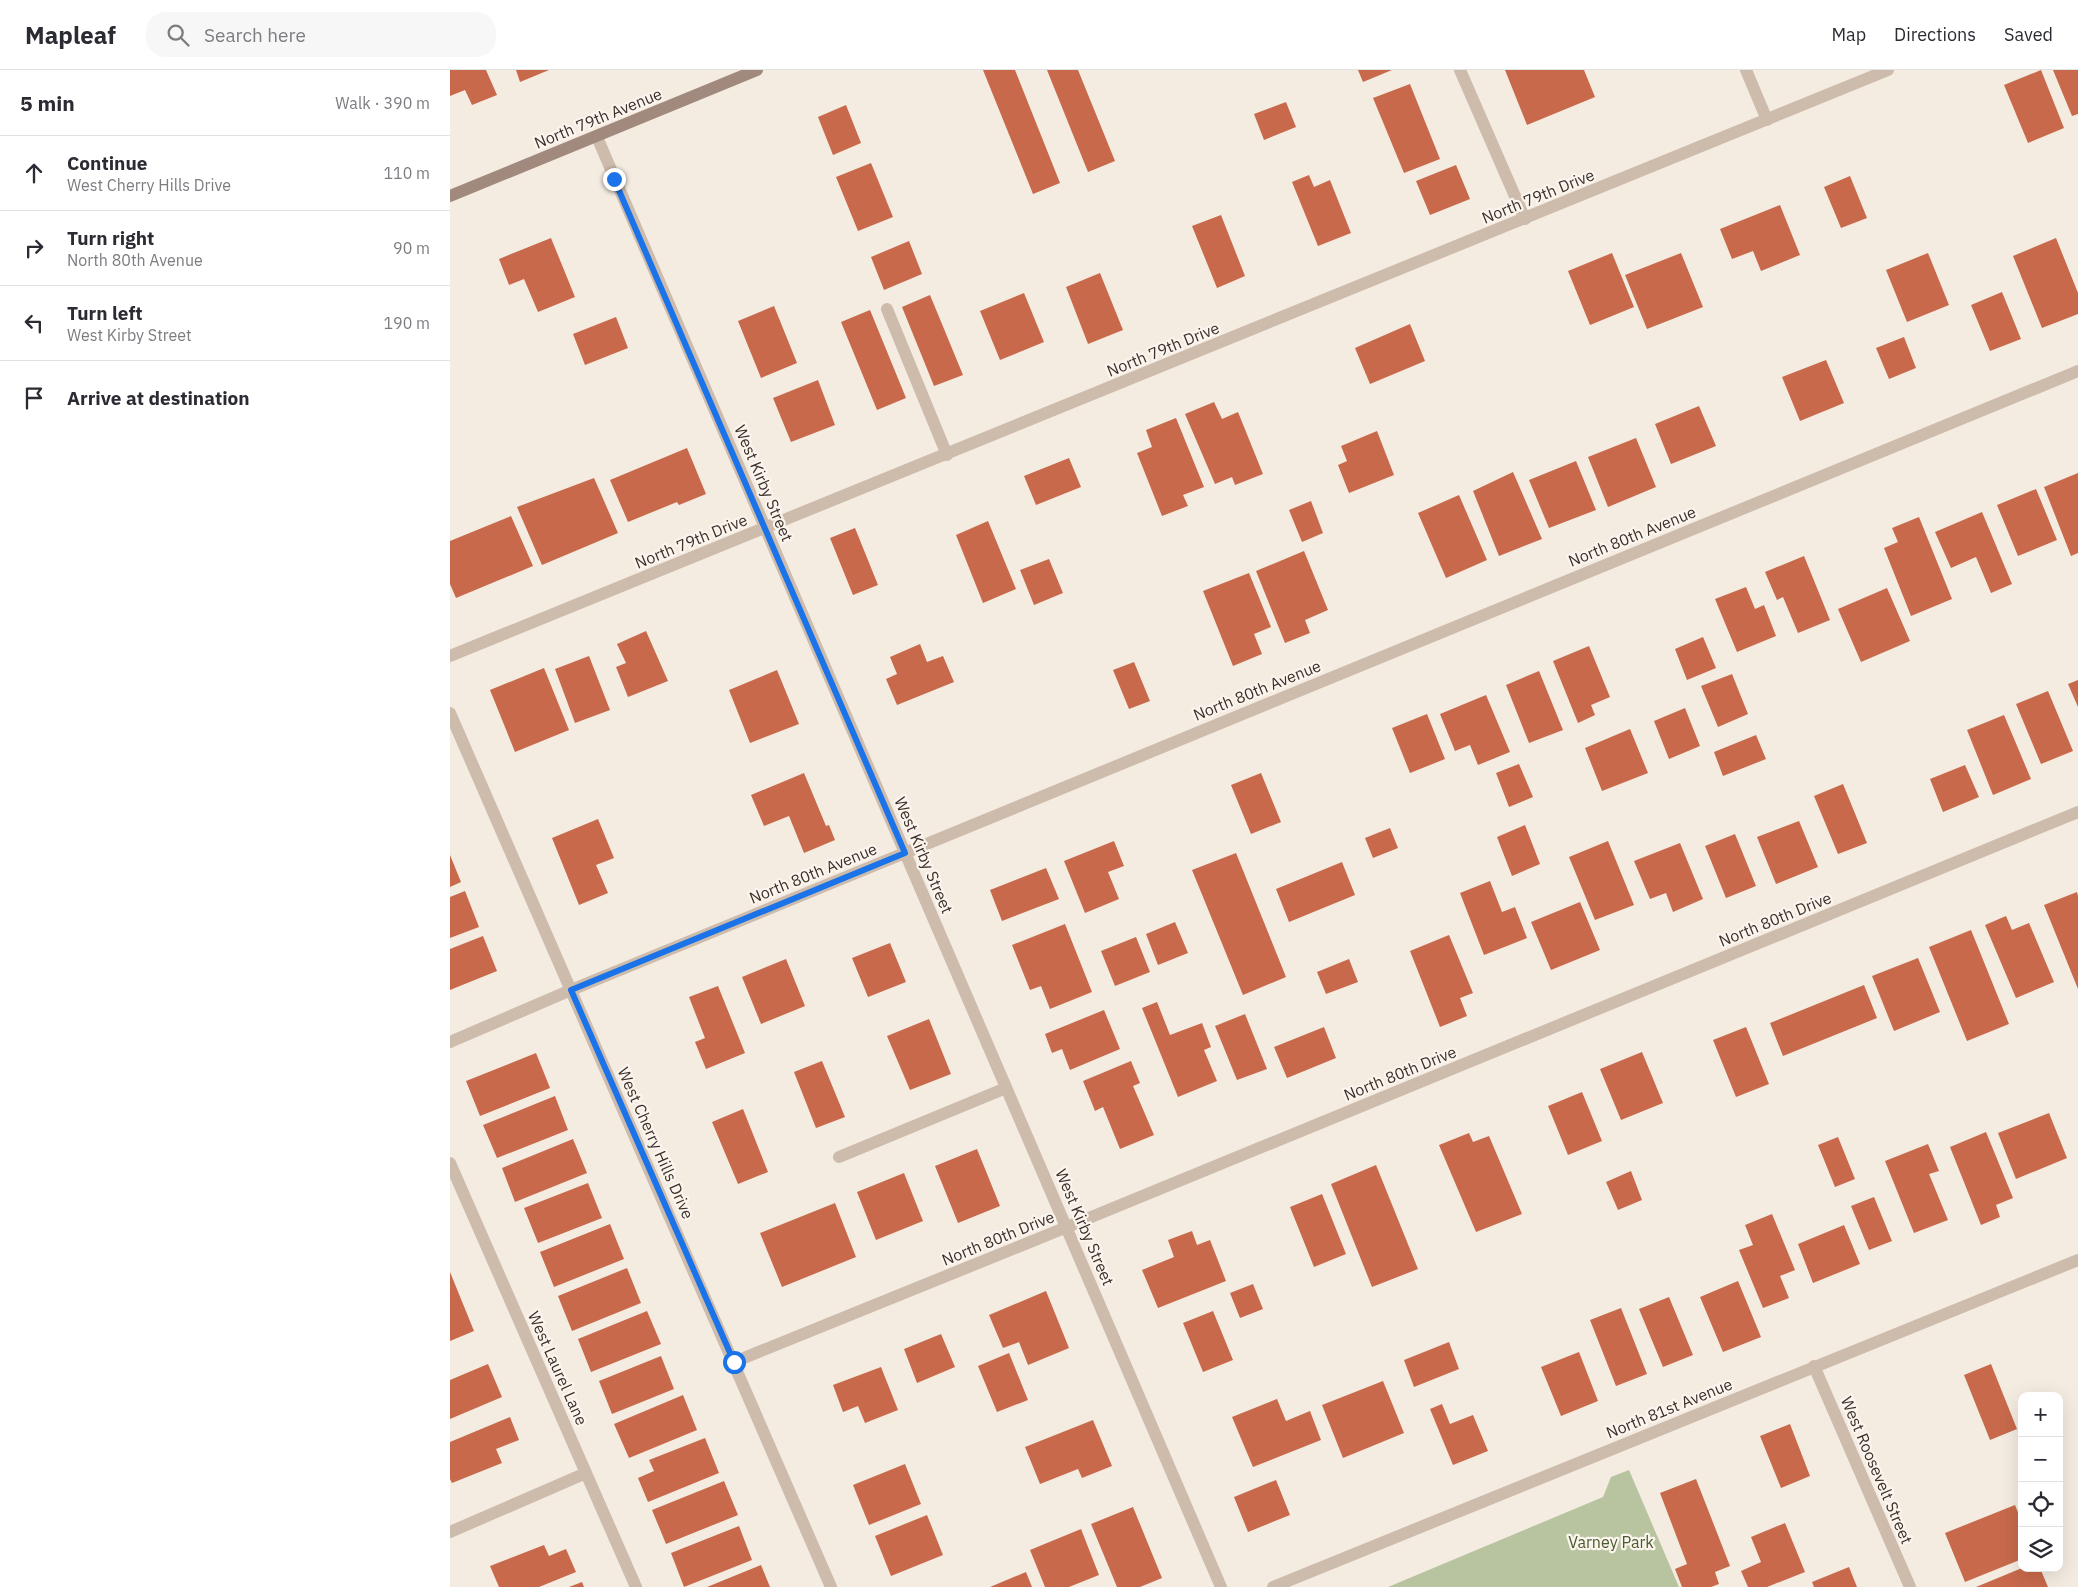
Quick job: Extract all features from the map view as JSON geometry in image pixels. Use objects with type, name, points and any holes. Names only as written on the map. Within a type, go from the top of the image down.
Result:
[{"type":"street","name":"North 79th Avenue","points":[[450,196],[757,70]]},
{"type":"street","points":[[1460,70],[1525,219]]},
{"type":"street","points":[[1746,70],[1767,120]]},
{"type":"street","name":"North 79th Drive","points":[[450,656],[1888,70]]},
{"type":"street","name":"West Kirby Street","points":[[597,137],[1006,1088],[1068,1227],[1221,1587]]},
{"type":"street","points":[[887,309],[947,455]]},
{"type":"street","name":"North 80th Avenue","points":[[450,1042],[571,990],[2078,371]]},
{"type":"street","name":"West Cherry Hills Drive","points":[[450,713],[734,1362],[830,1587]]},
{"type":"street","name":"North 80th Drive","points":[[734,1362],[1068,1227],[2078,812]]},
{"type":"street","points":[[839,1157],[1006,1088]]},
{"type":"street","name":"West Laurel Lane","points":[[450,1162],[456,1191],[586,1473],[636,1587]]},
{"type":"street","name":"North 81st Avenue","points":[[1273,1587],[2078,1260]]},
{"type":"street","name":"West Roosevelt Street","points":[[1814,1366],[1910,1587]]},
{"type":"street","points":[[450,1532],[586,1473]]},
{"type":"green space","name":"Varney Park","points":[[1629,1470],[1679,1587],[1388,1587],[1603,1497],[1611,1477]]},
{"type":"building","points":[[450,70],[486,70],[497,95],[472,105],[465,90],[450,96]]},
{"type":"building","points":[[516,70],[549,70],[520,82]]},
{"type":"building","points":[[983,70],[1015,70],[1060,183],[1033,194]]},
{"type":"building","points":[[1047,70],[1078,70],[1115,161],[1088,172]]},
{"type":"building","points":[[1358,70],[1392,70],[1363,82]]},
{"type":"building","points":[[1505,70],[1584,70],[1595,97],[1527,125]]},
{"type":"building","points":[[2041,70],[2064,128],[2028,143],[2004,85]]},
{"type":"building","points":[[2053,70],[2078,70],[2078,114],[2072,116]]},
{"type":"building","points":[[1410,84],[1440,159],[1404,173],[1373,98]]},
{"type":"building","points":[[1286,102],[1296,127],[1264,140],[1254,114]]},
{"type":"building","points":[[846,105],[861,143],[833,155],[818,117]]},
{"type":"building","points":[[871,163],[893,217],[858,231],[836,177]]},
{"type":"building","points":[[1456,165],[1470,199],[1430,215],[1416,181]]},
{"type":"building","points":[[1309,175],[1314,187],[1330,180],[1351,233],[1318,246],[1292,182]]},
{"type":"building","points":[[1850,176],[1867,218],[1841,228],[1824,187]]},
{"type":"building","points":[[1780,205],[1800,255],[1761,271],[1753,251],[1732,259],[1720,229]]},
{"type":"building","points":[[1221,215],[1245,276],[1217,288],[1192,226]]},
{"type":"building","points":[[551,238],[575,297],[538,312],[524,279],[509,285],[499,259]]},
{"type":"building","points":[[2056,238],[2078,293],[2078,314],[2042,328],[2013,256]]},
{"type":"building","points":[[909,241],[922,274],[884,290],[871,257]]},
{"type":"building","points":[[1612,253],[1634,307],[1590,325],[1568,271]]},
{"type":"building","points":[[1681,253],[1703,307],[1647,329],[1625,275]]},
{"type":"building","points":[[1928,253],[1949,305],[1907,322],[1886,270]]},
{"type":"building","points":[[1100,273],[1123,330],[1088,344],[1066,287]]},
{"type":"building","points":[[2002,292],[2021,339],[1990,351],[1971,305]]},
{"type":"building","points":[[1024,293],[1044,342],[1000,360],[980,311]]},
{"type":"building","points":[[930,295],[963,375],[934,386],[902,307]]},
{"type":"building","points":[[774,306],[797,363],[761,378],[738,321]]},
{"type":"building","points":[[870,310],[906,398],[877,410],[841,322]]},
{"type":"building","points":[[616,317],[628,348],[585,365],[573,334]]},
{"type":"building","points":[[1410,324],[1425,361],[1370,384],[1355,348]]},
{"type":"building","points":[[1904,337],[1916,368],[1889,379],[1876,348]]},
{"type":"building","points":[[1826,360],[1844,403],[1800,421],[1782,377]]},
{"type":"building","points":[[818,380],[835,425],[791,442],[773,398]]},
{"type":"building","points":[[1214,402],[1222,419],[1238,412],[1263,474],[1235,485],[1232,477],[1215,484],[1185,414]]},
{"type":"building","points":[[1699,406],[1716,446],[1671,464],[1655,424]]},
{"type":"building","points":[[1176,418],[1204,487],[1183,495],[1188,506],[1162,516],[1137,453],[1152,447],[1146,430]]},
{"type":"building","points":[[1377,431],[1394,475],[1349,493],[1338,465],[1347,461],[1341,446]]},
{"type":"building","points":[[1636,438],[1656,487],[1608,507],[1588,457]]},
{"type":"building","points":[[687,448],[706,494],[679,505],[677,502],[628,522],[610,480]]},
{"type":"building","points":[[1069,458],[1081,487],[1036,505],[1024,476]]},
{"type":"building","points":[[1576,461],[1596,510],[1549,528],[1529,480]]},
{"type":"building","points":[[1513,472],[1542,539],[1499,556],[1473,491]]},
{"type":"building","points":[[2078,473],[2078,553],[2071,556],[2044,487]]},
{"type":"building","points":[[594,478],[618,533],[542,565],[517,507]]},
{"type":"building","points":[[2036,489],[2057,540],[2018,556],[1997,505]]},
{"type":"building","points":[[1459,495],[1487,560],[1446,578],[1418,513]]},
{"type":"building","points":[[1311,501],[1323,533],[1302,542],[1289,510]]},
{"type":"building","points":[[1982,512],[2012,584],[1991,593],[1976,557],[1951,568],[1935,532]]},
{"type":"building","points":[[511,516],[533,566],[456,598],[450,584],[450,541]]},
{"type":"building","points":[[1919,517],[1952,599],[1911,616],[1884,548],[1898,542],[1892,528]]},
{"type":"building","points":[[988,521],[1016,589],[983,603],[956,535]]},
{"type":"building","points":[[855,528],[878,585],[853,595],[830,538]]},
{"type":"building","points":[[1304,551],[1328,610],[1305,620],[1310,633],[1285,643],[1256,571]]},
{"type":"building","points":[[1804,556],[1830,620],[1798,633],[1783,597],[1777,600],[1765,572]]},
{"type":"building","points":[[1049,559],[1063,593],[1034,605],[1020,570]]},
{"type":"building","points":[[1249,573],[1271,627],[1254,634],[1262,654],[1233,666],[1203,591]]},
{"type":"building","points":[[1746,587],[1755,609],[1764,605],[1776,636],[1737,652],[1715,599]]},
{"type":"building","points":[[1887,588],[1910,641],[1861,662],[1838,609]]},
{"type":"building","points":[[646,631],[668,681],[628,697],[616,667],[626,663],[617,644]]},
{"type":"building","points":[[1703,637],[1716,668],[1687,680],[1675,649]]},
{"type":"building","points":[[920,644],[927,662],[943,656],[954,682],[897,705],[886,679],[897,674],[890,657]]},
{"type":"building","points":[[1589,646],[1610,697],[1591,705],[1595,715],[1578,723],[1553,661]]},
{"type":"building","points":[[589,656],[610,710],[575,723],[555,669]]},
{"type":"building","points":[[1134,662],[1150,701],[1129,709],[1113,670]]},
{"type":"building","points":[[544,668],[569,730],[515,752],[490,690]]},
{"type":"building","points":[[777,670],[799,724],[750,743],[729,690]]},
{"type":"building","points":[[1539,671],[1563,730],[1529,743],[1506,685]]},
{"type":"building","points":[[1732,674],[1748,714],[1718,727],[1701,686]]},
{"type":"building","points":[[2078,680],[2078,707],[2068,684]]},
{"type":"building","points":[[2048,691],[2073,751],[2041,764],[2016,704]]},
{"type":"building","points":[[1486,695],[1510,752],[1478,765],[1470,745],[1455,751],[1440,714]]},
{"type":"building","points":[[1685,708],[1700,746],[1669,759],[1654,721]]},
{"type":"building","points":[[1427,714],[1445,759],[1410,773],[1392,728]]},
{"type":"building","points":[[2004,715],[2031,779],[1993,795],[1967,730]]},
{"type":"building","points":[[1630,729],[1648,773],[1602,791],[1585,748]]},
{"type":"building","points":[[1756,735],[1766,759],[1723,776],[1714,752]]},
{"type":"building","points":[[1519,764],[1533,797],[1509,807],[1496,773]]},
{"type":"building","points":[[1965,765],[1979,797],[1943,812],[1930,779]]},
{"type":"building","points":[[804,773],[826,826],[829,825],[835,840],[804,853],[789,816],[764,826],[751,795]]},
{"type":"building","points":[[1261,773],[1281,822],[1251,834],[1231,785]]},
{"type":"building","points":[[1843,784],[1867,843],[1838,854],[1814,796]]},
{"type":"building","points":[[598,819],[614,858],[596,865],[608,893],[579,905],[552,838]]},
{"type":"building","points":[[1799,821],[1818,867],[1776,884],[1757,837]]},
{"type":"building","points":[[1525,825],[1540,864],[1512,876],[1497,837]]},
{"type":"building","points":[[1390,828],[1398,848],[1373,858],[1365,838]]},
{"type":"building","points":[[1735,834],[1756,886],[1726,898],[1705,846]]},
{"type":"building","points":[[1114,841],[1124,866],[1108,872],[1119,899],[1085,913],[1064,861]]},
{"type":"building","points":[[1608,841],[1634,905],[1595,920],[1569,857]]},
{"type":"building","points":[[1680,843],[1703,899],[1673,912],[1666,893],[1650,899],[1634,861]]},
{"type":"building","points":[[1236,853],[1286,977],[1243,995],[1192,870]]},
{"type":"building","points":[[450,855],[461,882],[450,887]]},
{"type":"building","points":[[1342,862],[1355,895],[1289,922],[1276,889]]},
{"type":"building","points":[[1046,868],[1059,899],[1002,921],[990,890]]},
{"type":"building","points":[[1490,881],[1502,912],[1515,907],[1527,938],[1484,955],[1460,893]]},
{"type":"building","points":[[465,891],[479,927],[450,938],[450,897]]},
{"type":"building","points":[[2077,892],[2078,896],[2078,989],[2044,905]]},
{"type":"building","points":[[1580,902],[1600,950],[1551,970],[1531,922]]},
{"type":"building","points":[[2006,916],[2012,930],[2029,923],[2054,982],[2016,998],[1985,925]]},
{"type":"building","points":[[1175,922],[1188,953],[1158,965],[1146,934]]},
{"type":"building","points":[[1065,924],[1092,992],[1050,1009],[1041,986],[1030,990],[1012,945]]},
{"type":"building","points":[[1971,930],[2009,1024],[1967,1041],[1929,947]]},
{"type":"building","points":[[1449,935],[1473,993],[1460,998],[1467,1016],[1440,1027],[1410,951]]},
{"type":"building","points":[[483,936],[497,971],[450,990],[450,949]]},
{"type":"building","points":[[1136,937],[1150,972],[1115,986],[1101,951]]},
{"type":"building","points":[[890,943],[906,982],[868,997],[852,958]]},
{"type":"building","points":[[1918,958],[1940,1012],[1894,1031],[1872,976]]},
{"type":"building","points":[[786,959],[805,1006],[761,1024],[742,977]]},
{"type":"building","points":[[1349,959],[1358,982],[1326,994],[1317,972]]},
{"type":"building","points":[[1864,985],[1877,1018],[1783,1056],[1770,1023]]},
{"type":"building","points":[[718,986],[745,1053],[706,1069],[695,1042],[705,1038],[689,997]]},
{"type":"building","points":[[1157,1002],[1170,1035],[1202,1023],[1211,1047],[1204,1050],[1217,1081],[1178,1097],[1142,1008]]},
{"type":"building","points":[[1104,1010],[1120,1049],[1070,1070],[1062,1049],[1052,1053],[1045,1034]]},
{"type":"building","points":[[1245,1014],[1267,1069],[1237,1080],[1215,1026]]},
{"type":"building","points":[[929,1019],[951,1074],[910,1090],[887,1036]]},
{"type":"building","points":[[1324,1027],[1336,1058],[1287,1078],[1274,1047]]},
{"type":"building","points":[[1746,1027],[1769,1084],[1736,1097],[1713,1040]]},
{"type":"building","points":[[1642,1052],[1663,1103],[1621,1120],[1600,1069]]},
{"type":"building","points":[[536,1053],[550,1088],[480,1116],[466,1081]]},
{"type":"building","points":[[822,1061],[845,1117],[816,1128],[794,1072]]},
{"type":"building","points":[[1131,1061],[1140,1083],[1133,1086],[1154,1135],[1120,1149],[1103,1107],[1095,1111],[1083,1081]]},
{"type":"building","points":[[1582,1092],[1602,1141],[1568,1155],[1548,1106]]},
{"type":"building","points":[[555,1096],[568,1130],[497,1158],[483,1125]]},
{"type":"building","points":[[743,1109],[768,1172],[738,1184],[712,1122]]},
{"type":"building","points":[[2049,1113],[2067,1158],[2016,1179],[1998,1133]]},
{"type":"building","points":[[1986,1132],[2013,1198],[1996,1205],[2000,1217],[1981,1225],[1950,1147]]},
{"type":"building","points":[[1469,1133],[1473,1142],[1489,1136],[1522,1214],[1476,1232],[1439,1145]]},
{"type":"building","points":[[1838,1137],[1855,1179],[1835,1187],[1818,1145]]},
{"type":"building","points":[[573,1139],[587,1173],[515,1202],[502,1168]]},
{"type":"building","points":[[1928,1144],[1939,1171],[1929,1174],[1948,1220],[1914,1233],[1885,1161]]},
{"type":"building","points":[[977,1149],[1000,1206],[958,1223],[935,1166]]},
{"type":"building","points":[[1376,1165],[1418,1269],[1372,1287],[1331,1184]]},
{"type":"building","points":[[1631,1171],[1642,1200],[1618,1210],[1606,1182]]},
{"type":"building","points":[[904,1173],[923,1221],[876,1240],[857,1192]]},
{"type":"building","points":[[588,1183],[602,1218],[538,1243],[524,1208]]},
{"type":"building","points":[[1322,1194],[1346,1254],[1314,1267],[1290,1207]]},
{"type":"building","points":[[1874,1197],[1892,1241],[1869,1250],[1851,1206]]},
{"type":"building","points":[[835,1203],[856,1257],[782,1287],[760,1233]]},
{"type":"building","points":[[1772,1214],[1795,1270],[1780,1276],[1789,1298],[1763,1308],[1739,1250],[1753,1245],[1745,1225]]},
{"type":"building","points":[[610,1224],[624,1259],[554,1287],[540,1252]]},
{"type":"building","points":[[1844,1225],[1860,1264],[1813,1283],[1798,1244]]},
{"type":"building","points":[[1192,1231],[1197,1245],[1210,1240],[1226,1281],[1158,1308],[1142,1270],[1174,1257],[1168,1240]]},
{"type":"building","points":[[627,1268],[641,1303],[572,1331],[558,1296]]},
{"type":"building","points":[[450,1272],[474,1331],[450,1341]]},
{"type":"building","points":[[1738,1281],[1761,1337],[1723,1352],[1700,1297]]},
{"type":"building","points":[[1253,1284],[1263,1309],[1240,1318],[1230,1293]]},
{"type":"building","points":[[1046,1291],[1069,1348],[1028,1365],[1019,1342],[1003,1348],[989,1315]]},
{"type":"building","points":[[1669,1297],[1693,1355],[1663,1367],[1639,1309]]},
{"type":"building","points":[[1621,1308],[1647,1374],[1616,1386],[1590,1320]]},
{"type":"building","points":[[647,1311],[661,1344],[591,1372],[578,1339]]},
{"type":"building","points":[[1213,1311],[1233,1360],[1203,1372],[1183,1323]]},
{"type":"building","points":[[941,1334],[955,1367],[917,1383],[904,1349]]},
{"type":"building","points":[[1449,1342],[1459,1369],[1414,1387],[1404,1360]]},
{"type":"building","points":[[1579,1352],[1598,1401],[1561,1416],[1541,1367]]},
{"type":"building","points":[[1009,1353],[1028,1400],[997,1412],[978,1366]]},
{"type":"building","points":[[661,1356],[674,1389],[612,1414],[599,1381]]},
{"type":"building","points":[[488,1364],[502,1397],[450,1419],[450,1380]]},
{"type":"building","points":[[1991,1364],[2017,1429],[1990,1440],[1964,1375]]},
{"type":"building","points":[[881,1367],[898,1410],[865,1423],[858,1406],[843,1412],[833,1385]]},
{"type":"building","points":[[1383,1381],[1404,1433],[1343,1458],[1322,1405]]},
{"type":"building","points":[[683,1395],[697,1430],[629,1458],[614,1424]]},
{"type":"building","points":[[1277,1399],[1286,1421],[1310,1411],[1321,1440],[1253,1467],[1232,1417]]},
{"type":"building","points":[[1442,1404],[1450,1424],[1473,1415],[1488,1451],[1453,1465],[1430,1409]]},
{"type":"building","points":[[510,1417],[519,1440],[496,1449],[502,1463],[452,1483],[450,1479],[450,1442]]},
{"type":"building","points":[[1093,1420],[1112,1466],[1082,1478],[1078,1469],[1040,1484],[1025,1447]]},
{"type":"building","points":[[1790,1424],[1810,1476],[1781,1488],[1760,1436]]},
{"type":"building","points":[[705,1438],[719,1473],[648,1502],[638,1478],[654,1471],[649,1460]]},
{"type":"building","points":[[905,1464],[921,1504],[869,1525],[853,1485]]},
{"type":"building","points":[[1696,1479],[1730,1566],[1715,1572],[1719,1584],[1711,1587],[1682,1587],[1675,1569],[1687,1564],[1660,1493]]},
{"type":"building","points":[[1276,1480],[1290,1515],[1248,1532],[1234,1497]]},
{"type":"building","points":[[724,1481],[738,1515],[666,1544],[652,1510]]},
{"type":"building","points":[[2015,1505],[2018,1512],[2018,1561],[1965,1582],[1945,1533]]},
{"type":"building","points":[[1133,1507],[1162,1578],[1140,1587],[1117,1587],[1091,1524]]},
{"type":"building","points":[[927,1515],[943,1555],[891,1576],[875,1536]]},
{"type":"building","points":[[1785,1523],[1805,1572],[1767,1587],[1748,1587],[1741,1571],[1761,1562],[1751,1537]]},
{"type":"building","points":[[739,1526],[752,1560],[684,1587],[671,1553]]},
{"type":"building","points":[[1081,1529],[1099,1575],[1069,1587],[1045,1587],[1030,1550]]},
{"type":"building","points":[[544,1545],[549,1556],[566,1549],[576,1572],[539,1587],[499,1587],[490,1566]]},
{"type":"building","points":[[761,1565],[770,1587],[707,1587]]},
{"type":"building","points":[[1849,1567],[1857,1587],[1814,1587],[1812,1582]]},
{"type":"building","points":[[2018,1570],[2018,1572],[2042,1572],[2048,1587],[1976,1587]]},
{"type":"building","points":[[1026,1572],[1032,1587],[990,1587]]},
{"type":"building","points":[[582,1582],[584,1587],[569,1587]]},
{"type":"route","points":[[614,179],[905,853],[571,990],[734,1362]]}]
